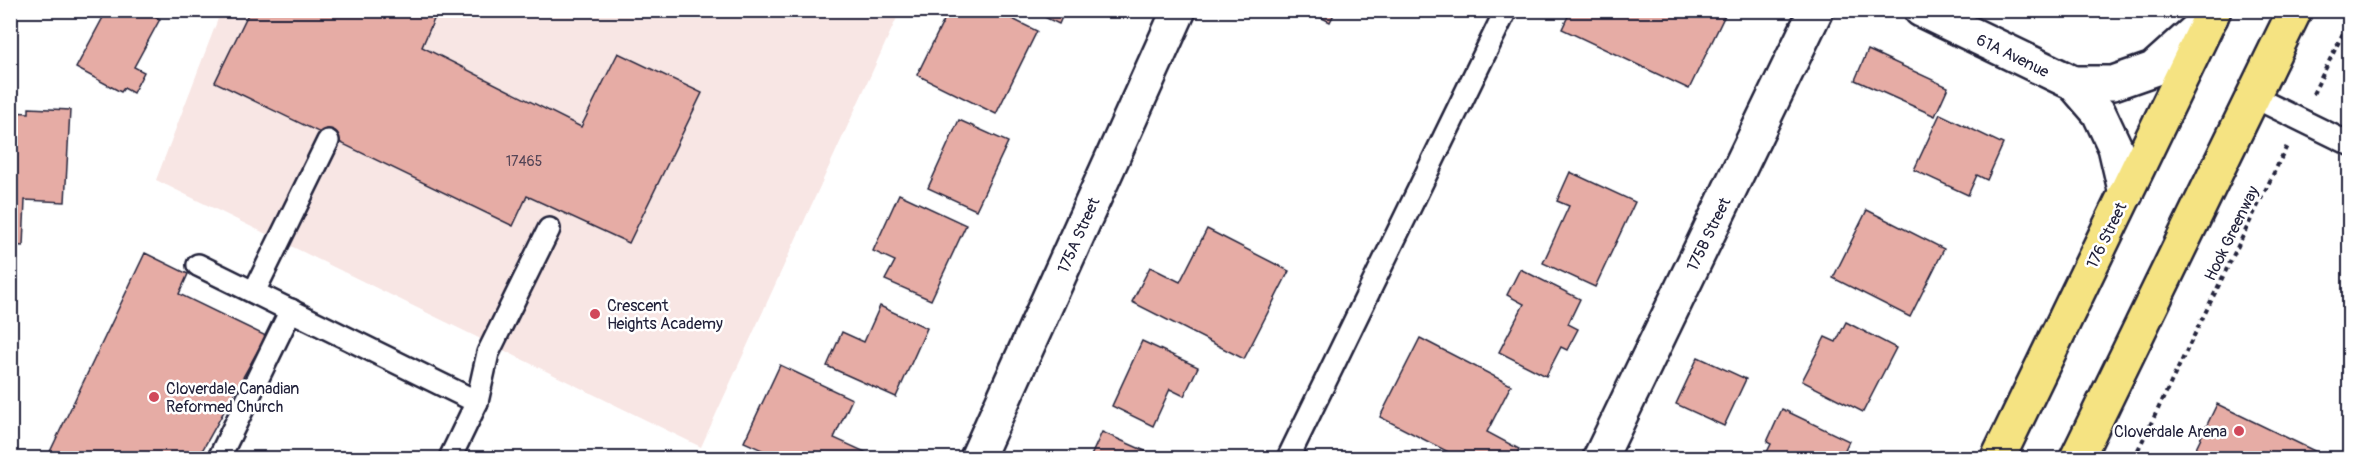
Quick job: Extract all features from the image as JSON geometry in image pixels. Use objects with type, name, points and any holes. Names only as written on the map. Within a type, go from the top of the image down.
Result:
[{"type":"highway","points":[[2078,459],[2295,10]]},
{"type":"highway","name":"176 Street","points":[[1998,459],[2212,14]]},
{"type":"street","name":"175A Street","points":[[977,459],[1179,10]]},
{"type":"street","name":"175B Street","points":[[1600,459],[1816,10]]},
{"type":"street","name":"61A Avenue","points":[[1921,10],[2073,83],[2099,113],[2115,147],[2126,194]]},
{"type":"street","name":"61A Avenue","points":[[2073,83],[2113,83],[2153,69],[2212,14]]},
{"type":"lane","points":[[1288,459],[1506,10]]},
{"type":"lane","points":[[2253,97],[2349,144]]},
{"type":"lane","points":[[254,292],[328,141]]},
{"type":"lane","points":[[450,459],[477,402],[488,353],[549,229]]},
{"type":"lane","points":[[198,265],[477,402]]},
{"type":"lane","points":[[219,459],[291,310]]},
{"type":"path","name":"Hook Greenway","points":[[2134,459],[2349,19]]},
{"type":"shaded area","name":"Crescent Heights Academy","points":[[221,11],[900,11],[701,447],[156,180]]},
{"type":"building","points":[[107,10],[144,10],[160,19],[134,67],[144,72],[133,93],[124,88],[121,92],[76,68]]},
{"type":"building","points":[[250,10],[438,10],[422,47],[581,127],[618,53],[702,93],[629,243],[527,196],[513,226],[215,82]]},
{"type":"building","points":[[949,10],[994,10],[1037,31],[996,114],[917,75]]},
{"type":"building","points":[[1030,10],[1065,10],[1059,24]]},
{"type":"building","points":[[1306,10],[1336,10],[1330,22]]},
{"type":"building","points":[[1571,10],[1609,10],[1616,14],[1618,10],[1716,10],[1725,15],[1689,89],[1562,29]]},
{"type":"building","points":[[1868,50],[1948,87],[1935,116],[1855,80]]},
{"type":"building","points":[[29,108],[70,110],[65,202],[25,200],[23,246],[10,245],[10,112],[29,113]]},
{"type":"building","points":[[1940,114],[2003,144],[1987,180],[1977,175],[1968,195],[1914,170]]},
{"type":"building","points":[[959,120],[1008,142],[976,210],[928,188]]},
{"type":"building","points":[[1570,172],[1635,202],[1595,287],[1543,263],[1569,206],[1557,201]]},
{"type":"building","points":[[899,194],[966,225],[931,300],[885,280],[895,261],[873,251]]},
{"type":"building","points":[[1867,210],[1944,249],[1910,317],[1833,278]]},
{"type":"building","points":[[1207,229],[1289,271],[1244,359],[1132,302],[1150,267],[1180,282]]},
{"type":"building","name":"Cloverdale Canadian Reformed Church","points":[[145,253],[188,274],[179,294],[266,336],[198,458],[47,458]]},
{"type":"building","points":[[1520,269],[1580,299],[1568,324],[1578,329],[1567,350],[1561,347],[1546,376],[1499,352],[1524,304],[1507,295]]},
{"type":"building","points":[[880,306],[927,328],[896,397],[827,366],[842,332],[864,342]]},
{"type":"building","points":[[1846,322],[1896,348],[1863,412],[1802,381],[1825,337],[1836,342]]},
{"type":"building","points":[[1420,338],[1511,385],[1487,432],[1519,449],[1514,458],[1460,458],[1380,417]]},
{"type":"building","points":[[1142,341],[1198,367],[1184,396],[1170,389],[1153,426],[1112,406]]},
{"type":"building","points":[[1698,357],[1746,379],[1724,426],[1676,404]]},
{"type":"building","points":[[780,365],[852,399],[834,438],[874,456],[873,458],[780,458],[744,442]]},
{"type":"building","name":"Cloverdale Arena","points":[[2217,404],[2329,458],[2191,458]]},
{"type":"building","points":[[1782,409],[1849,441],[1841,458],[1764,458],[1771,444],[1767,442]]},
{"type":"building","points":[[1102,432],[1161,458],[1090,458]]},
{"type":"place","name":"Crescent Heights Academy","points":[[595,314]]},
{"type":"place","name":"Cloverdale Canadian Reformed Church","points":[[154,397]]},
{"type":"place","name":"Cloverdale Arena","points":[[2239,431]]}]
